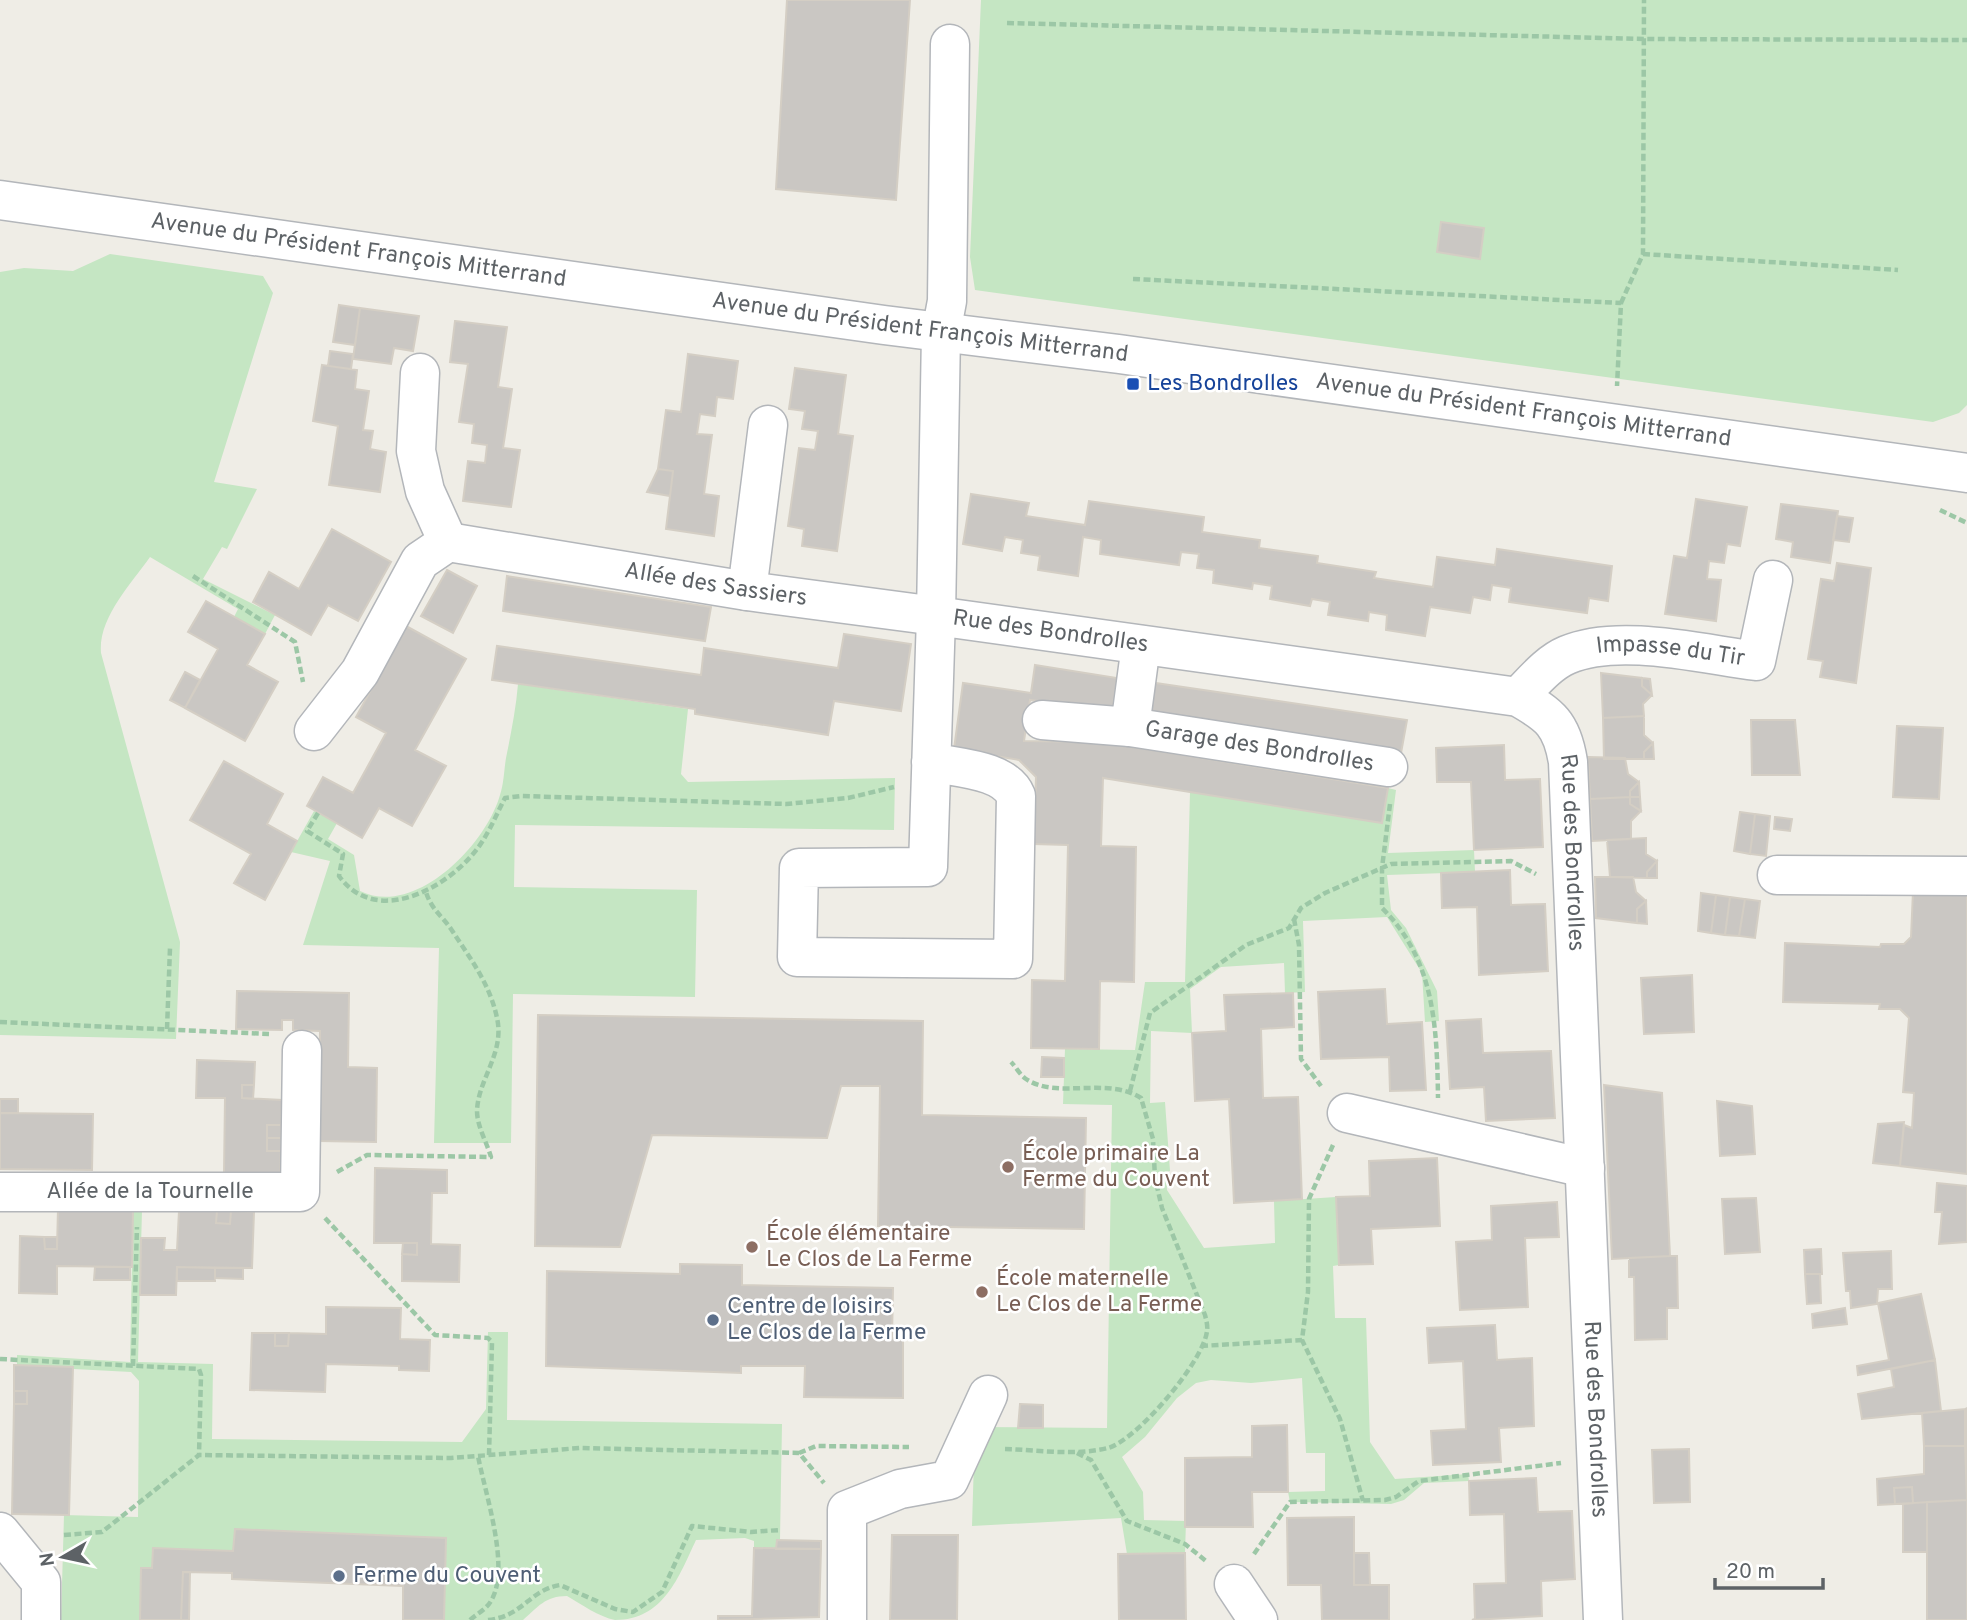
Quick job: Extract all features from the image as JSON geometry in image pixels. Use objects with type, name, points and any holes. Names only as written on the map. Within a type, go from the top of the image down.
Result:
[{"type":"street","points":[[931,762],[998,777],[1013,789],[1016,796],[1013,959],[797,957],[799,868],[928,867],[941,333],[947,301],[950,44]]},
{"type":"street","name":"Avenue du Président François Mitterrand","points":[[0,200],[941,333],[1119,354],[1967,473]]},
{"type":"street","points":[[314,731],[360,672],[420,561],[448,542],[425,491],[416,451],[420,373]]},
{"type":"street","points":[[747,591],[768,425]]},
{"type":"street","name":"Allée des Sassiers","points":[[448,542],[747,591],[936,616]]},
{"type":"street","name":"Impasse du Tir","points":[[1518,697],[1550,666],[1566,655],[1589,648],[1622,645],[1756,661],[1773,580]]},
{"type":"street","name":"Rue des Bondrolles","points":[[936,616],[1518,697],[1542,710],[1559,728],[1565,741],[1573,875],[1604,1620]]},
{"type":"street","name":"Garage des Bondrolles","points":[[1130,727],[1142,645]]},
{"type":"street","name":"Garage des Bondrolles","points":[[1042,720],[1130,727],[1389,785]]},
{"type":"street","points":[[1777,875],[1967,876]]},
{"type":"street","points":[[300,1192],[302,1050]]},
{"type":"street","points":[[1347,1112],[1585,1168]]},
{"type":"street","name":"Allée de la Tournelle","points":[[0,1192],[300,1192]]},
{"type":"street","points":[[847,1620],[847,1510],[900,1489],[949,1480],[988,1395]]},
{"type":"street","points":[[0,1532],[41,1582],[41,1620]]},
{"type":"street","points":[[1234,1584],[1258,1620]]},
{"type":"path","points":[[1613,425],[1621,303],[1643,254],[1644,0]]},
{"type":"path","points":[[1007,23],[1644,39],[1967,40]]},
{"type":"path","points":[[1643,254],[1898,270]]},
{"type":"path","points":[[1133,279],[1621,303]]},
{"type":"path","points":[[193,576],[295,642],[314,731]]},
{"type":"path","points":[[318,813],[307,831],[343,853],[339,876],[364,898],[387,902],[425,889],[471,856],[485,837],[505,798],[786,804],[824,802],[908,783],[931,762]]},
{"type":"path","points":[[1389,785],[1382,868],[1382,908],[1407,940],[1428,980],[1432,997],[1439,1134]]},
{"type":"path","points":[[1130,1091],[1150,1013],[1246,945],[1289,928],[1301,908],[1313,900],[1391,864],[1511,861],[1541,876],[1573,875]]},
{"type":"path","points":[[425,889],[435,913],[449,926],[487,984],[498,1022],[496,1052],[477,1108],[478,1121],[491,1157],[367,1155],[300,1192],[435,1335],[488,1338],[492,1342],[489,1455]]},
{"type":"path","points":[[1294,919],[1300,945],[1301,1059],[1315,1080],[1347,1112],[1309,1199],[1308,1292],[1302,1340],[1340,1419],[1363,1501]]},
{"type":"path","points":[[167,1029],[170,948]]},
{"type":"path","points":[[0,1022],[287,1035],[302,1050]]},
{"type":"path","points":[[999,1448],[1076,1452],[1111,1447],[1140,1428],[1175,1388],[1208,1331],[1205,1315],[1162,1208],[1154,1178],[1153,1139],[1141,1098],[1124,1088],[1042,1086],[1025,1078],[1011,1062]]},
{"type":"path","points":[[133,1366],[138,1192]]},
{"type":"path","points":[[1201,1346],[1302,1340]]},
{"type":"path","points":[[0,1359],[199,1369],[199,1455]]},
{"type":"path","points":[[64,1535],[102,1532],[199,1455],[478,1456],[580,1448],[799,1453],[816,1446],[921,1447]]},
{"type":"path","points":[[1076,1452],[1091,1460],[1127,1521],[1140,1529],[1185,1544],[1234,1584],[1290,1502],[1363,1501],[1396,1497],[1419,1481],[1597,1459]]},
{"type":"path","points":[[799,1453],[847,1510]]},
{"type":"path","points":[[470,1620],[485,1610],[499,1580],[498,1558],[478,1456]]},
{"type":"path","points":[[488,1620],[504,1618],[518,1612],[538,1592],[560,1585],[615,1609],[632,1612],[662,1591],[692,1527],[751,1532],[780,1530]]},
{"type":"green space","points":[[981,0],[1967,0],[1967,405],[1959,413],[1933,422],[975,290],[970,257]]},
{"type":"green space","points":[[110,254],[263,276],[273,293],[214,482],[257,489],[227,549],[222,547],[203,579],[275,615],[265,634],[234,617],[238,609],[150,557],[117,602],[101,640],[101,653],[180,942],[176,1039],[0,1035],[0,272],[24,268],[73,271]]},
{"type":"green space","points":[[518,684],[688,709],[681,774],[688,782],[895,778],[894,830],[515,825],[514,887],[697,890],[695,997],[513,994],[511,1143],[434,1143],[439,948],[303,945],[330,861],[291,852],[314,811],[337,823],[328,839],[354,855],[360,891],[381,897],[403,894],[425,886],[445,872],[480,835],[500,795]]},
{"type":"green space","points":[[1388,788],[1396,790],[1388,853],[1474,850],[1475,872],[1387,875],[1391,910],[1406,928],[1437,991],[1439,1021],[1425,1022],[1422,973],[1387,917],[1303,921],[1305,992],[1285,993],[1284,963],[1221,967],[1190,989],[1192,1033],[1151,1031],[1150,1103],[1165,1102],[1170,1171],[1166,1172],[1167,1190],[1204,1248],[1275,1243],[1274,1201],[1336,1197],[1339,1265],[1333,1266],[1335,1318],[1366,1318],[1370,1442],[1395,1479],[1468,1474],[1469,1481],[1424,1483],[1404,1500],[1391,1504],[1290,1502],[1288,1492],[1325,1491],[1325,1453],[1306,1453],[1302,1378],[1251,1383],[1211,1380],[1196,1383],[1177,1398],[1145,1437],[1122,1457],[1143,1492],[1144,1520],[1186,1521],[1185,1553],[1127,1554],[1121,1518],[972,1526],[975,1427],[1107,1428],[1112,1105],[1063,1104],[1065,1049],[1135,1050],[1145,982],[1185,982],[1190,792],[1381,823]]},
{"type":"green space","points":[[133,1209],[142,1210],[138,1362],[213,1364],[212,1439],[462,1442],[486,1409],[488,1332],[508,1332],[507,1420],[782,1424],[780,1539],[777,1540],[776,1549],[754,1548],[754,1541],[745,1538],[696,1540],[668,1594],[646,1613],[632,1618],[615,1620],[590,1610],[567,1596],[559,1596],[547,1600],[523,1620],[444,1620],[446,1538],[235,1529],[233,1551],[153,1548],[152,1568],[141,1568],[140,1620],[61,1620],[64,1515],[138,1517],[139,1381],[131,1372],[17,1366],[17,1355],[130,1362]]},
{"type":"building","points":[[787,0],[910,0],[896,200],[776,189]]},
{"type":"building","points":[[1441,222],[1484,228],[1480,259],[1437,252]]},
{"type":"building","points":[[339,305],[360,308],[355,345],[333,342]]},
{"type":"building","points":[[360,308],[419,316],[413,351],[394,348],[391,364],[353,359]]},
{"type":"building","points":[[455,321],[507,327],[498,387],[512,389],[503,448],[520,450],[511,507],[463,501],[468,461],[485,463],[487,445],[472,443],[474,424],[459,422],[468,364],[450,362]]},
{"type":"building","points":[[330,351],[353,354],[351,369],[328,366]]},
{"type":"building","points":[[688,354],[738,361],[733,399],[717,397],[715,416],[700,414],[697,434],[712,435],[704,494],[719,496],[714,536],[666,529],[673,471],[658,469],[666,410],[681,412]]},
{"type":"building","points":[[322,365],[357,370],[355,389],[369,391],[363,430],[373,431],[370,449],[386,452],[380,492],[329,485],[338,426],[313,421]]},
{"type":"building","points":[[795,368],[846,375],[838,434],[853,436],[837,551],[802,546],[804,529],[788,526],[799,448],[815,450],[818,431],[802,429],[805,411],[789,409]]},
{"type":"building","points":[[658,469],[673,471],[670,496],[647,492]]},
{"type":"building","points":[[971,494],[1029,503],[1026,516],[1085,525],[1089,501],[1204,517],[1202,532],[1260,540],[1259,548],[1318,556],[1317,563],[1376,572],[1374,578],[1433,587],[1437,557],[1495,565],[1497,549],[1612,566],[1608,601],[1589,598],[1587,613],[1509,602],[1511,588],[1492,585],[1490,600],[1473,597],[1470,613],[1430,607],[1425,636],[1386,630],[1387,615],[1369,612],[1368,621],[1328,615],[1330,602],[1312,599],[1310,606],[1270,599],[1272,586],[1253,583],[1252,589],[1213,583],[1214,570],[1197,568],[1199,554],[1181,552],[1179,565],[1100,554],[1101,540],[1083,537],[1078,576],[1038,570],[1040,556],[1021,553],[1023,540],[1005,537],[1002,551],[963,544]]},
{"type":"building","points":[[1696,499],[1747,507],[1740,546],[1727,544],[1724,563],[1709,561],[1707,579],[1721,580],[1716,621],[1665,614],[1674,556],[1687,558]]},
{"type":"building","points":[[1781,504],[1838,511],[1830,563],[1791,557],[1793,542],[1776,539]]},
{"type":"building","points":[[1837,516],[1853,518],[1849,542],[1833,540]]},
{"type":"building","points":[[332,529],[391,562],[358,621],[328,605],[311,635],[253,602],[269,572],[299,589]]},
{"type":"building","points":[[1837,563],[1871,568],[1856,683],[1820,677],[1823,661],[1808,659],[1821,579],[1834,581]]},
{"type":"building","points":[[447,570],[477,586],[453,633],[421,616]]},
{"type":"building","points":[[507,576],[711,607],[705,641],[503,611]]},
{"type":"building","points":[[206,601],[265,634],[247,665],[278,682],[245,741],[185,708],[218,649],[188,632]]},
{"type":"building","points":[[406,626],[466,659],[415,750],[446,766],[412,826],[379,808],[362,838],[307,806],[323,777],[353,793],[386,733],[356,717]]},
{"type":"building","points":[[844,634],[911,644],[901,711],[834,701],[828,735],[695,714],[695,709],[492,680],[497,646],[701,675],[704,648],[838,668]]},
{"type":"building","points":[[1035,665],[1117,678],[1112,712],[1030,700],[1024,741],[1101,742],[1388,788],[1382,823],[1103,778],[1101,846],[1136,847],[1134,982],[1100,981],[1099,1049],[1031,1048],[1032,980],[1065,981],[1068,845],[1034,844],[1036,777],[1019,760],[954,749],[963,683],[1031,693]]},
{"type":"building","points":[[185,672],[200,680],[185,708],[170,700]]},
{"type":"building","points":[[1601,673],[1642,678],[1642,686],[1652,695],[1643,704],[1644,716],[1603,718]]},
{"type":"building","points":[[1642,678],[1650,679],[1652,695],[1642,686]]},
{"type":"building","points":[[1149,682],[1407,720],[1401,753],[1144,716]]},
{"type":"building","points":[[1644,716],[1644,735],[1653,743],[1644,752],[1644,759],[1604,759],[1603,718]]},
{"type":"building","points":[[1751,720],[1795,720],[1800,775],[1752,775]]},
{"type":"building","points":[[1897,726],[1943,728],[1939,799],[1893,797]]},
{"type":"building","points":[[1653,743],[1654,759],[1644,759],[1644,752]]},
{"type":"building","points":[[1504,745],[1505,780],[1540,779],[1543,847],[1474,850],[1471,782],[1437,782],[1436,748]]},
{"type":"building","points":[[1588,757],[1625,758],[1628,774],[1639,782],[1630,791],[1630,797],[1590,799]]},
{"type":"building","points":[[224,761],[283,794],[267,824],[297,841],[265,900],[234,883],[251,854],[190,820]]},
{"type":"building","points":[[1639,782],[1640,797],[1630,797],[1630,791]]},
{"type":"building","points":[[1630,797],[1640,797],[1641,811],[1630,804]]},
{"type":"building","points":[[1630,797],[1630,804],[1641,811],[1631,821],[1631,839],[1592,841],[1590,799]]},
{"type":"building","points":[[1740,812],[1755,814],[1750,854],[1734,851]]},
{"type":"building","points":[[1755,814],[1770,816],[1766,856],[1750,854]]},
{"type":"building","points":[[1775,817],[1792,819],[1790,831],[1774,829]]},
{"type":"building","points":[[1646,838],[1646,854],[1657,861],[1647,872],[1647,878],[1610,877],[1607,840]]},
{"type":"building","points":[[1657,861],[1657,878],[1647,878],[1647,872]]},
{"type":"building","points":[[1510,870],[1511,905],[1545,904],[1548,971],[1479,975],[1477,907],[1442,908],[1441,873]]},
{"type":"building","points":[[1595,877],[1633,877],[1636,892],[1646,901],[1637,909],[1637,923],[1596,918]]},
{"type":"building","points":[[1913,891],[1967,892],[1967,1174],[1900,1166],[1904,1125],[1912,1128],[1914,1093],[1903,1092],[1909,1018],[1900,1009],[1879,1009],[1880,1004],[1783,1002],[1785,943],[1880,947],[1881,944],[1904,944],[1911,937]]},
{"type":"building","points":[[1701,893],[1716,895],[1711,933],[1698,931]]},
{"type":"building","points":[[1716,895],[1730,897],[1725,935],[1711,933]]},
{"type":"building","points":[[1730,897],[1745,899],[1739,936],[1725,935]]},
{"type":"building","points":[[1745,899],[1760,901],[1755,938],[1739,936]]},
{"type":"building","points":[[1646,901],[1647,924],[1637,923],[1637,909]]},
{"type":"building","points":[[1692,975],[1694,1032],[1644,1034],[1641,978]]},
{"type":"building","points":[[1385,989],[1387,1024],[1422,1022],[1426,1090],[1390,1091],[1389,1057],[1321,1059],[1318,992]]},
{"type":"building","points":[[237,991],[349,993],[348,1067],[377,1068],[376,1142],[319,1141],[320,1031],[293,1030],[293,1020],[282,1020],[282,1030],[236,1029]]},
{"type":"building","points":[[1293,993],[1294,1027],[1261,1029],[1263,1098],[1298,1097],[1302,1199],[1234,1203],[1229,1099],[1195,1101],[1192,1033],[1226,1031],[1224,995]]},
{"type":"building","points":[[538,1015],[923,1021],[922,1115],[1086,1118],[1084,1229],[878,1226],[880,1086],[841,1086],[827,1138],[652,1135],[620,1247],[535,1246]]},
{"type":"building","points":[[1481,1019],[1483,1053],[1551,1051],[1555,1118],[1486,1121],[1484,1087],[1450,1089],[1446,1021]]},
{"type":"building","points":[[1042,1057],[1064,1058],[1064,1077],[1041,1077]]},
{"type":"building","points":[[197,1060],[255,1062],[254,1085],[242,1085],[242,1098],[282,1100],[281,1125],[267,1125],[267,1151],[281,1151],[280,1174],[224,1173],[225,1098],[196,1098]]},
{"type":"building","points":[[242,1085],[254,1085],[253,1099],[242,1098]]},
{"type":"building","points":[[1604,1085],[1662,1093],[1670,1256],[1612,1259]]},
{"type":"building","points":[[0,1099],[18,1099],[18,1113],[0,1113]]},
{"type":"building","points":[[1717,1101],[1752,1106],[1755,1154],[1720,1156]]},
{"type":"building","points":[[0,1113],[93,1114],[92,1170],[0,1169]]},
{"type":"building","points":[[1904,1122],[1900,1166],[1873,1163],[1878,1124]]},
{"type":"building","points":[[267,1125],[281,1125],[281,1138],[267,1138]]},
{"type":"building","points":[[267,1138],[281,1138],[281,1151],[267,1151]]},
{"type":"building","points":[[1437,1158],[1440,1226],[1371,1229],[1373,1264],[1339,1265],[1336,1197],[1370,1196],[1369,1161]]},
{"type":"building","points":[[375,1168],[447,1170],[447,1193],[432,1193],[431,1244],[460,1245],[459,1282],[402,1281],[402,1254],[417,1255],[417,1243],[374,1243]]},
{"type":"building","points":[[1937,1183],[1967,1186],[1967,1242],[1939,1244],[1942,1212],[1935,1212]]},
{"type":"building","points":[[1756,1198],[1760,1252],[1725,1254],[1722,1199]]},
{"type":"building","points":[[1557,1202],[1559,1237],[1525,1238],[1528,1307],[1460,1310],[1456,1242],[1492,1240],[1491,1206]]},
{"type":"building","points":[[58,1208],[133,1209],[132,1267],[57,1266],[57,1294],[19,1293],[20,1236],[44,1237],[45,1249],[57,1249]]},
{"type":"building","points":[[179,1211],[217,1211],[216,1223],[230,1224],[231,1211],[254,1212],[252,1268],[177,1267],[176,1295],[140,1295],[141,1238],[165,1238],[164,1250],[177,1250]]},
{"type":"building","points":[[217,1211],[231,1211],[230,1224],[216,1223]]},
{"type":"building","points":[[44,1237],[57,1237],[57,1249],[45,1249]]},
{"type":"building","points":[[403,1243],[417,1243],[417,1255],[402,1254]]},
{"type":"building","points":[[1821,1249],[1822,1274],[1805,1274],[1804,1250]]},
{"type":"building","points":[[1891,1251],[1892,1289],[1878,1289],[1877,1304],[1851,1308],[1850,1291],[1846,1291],[1843,1253]]},
{"type":"building","points":[[1677,1256],[1678,1308],[1667,1308],[1667,1339],[1635,1340],[1634,1277],[1629,1277],[1629,1258]]},
{"type":"building","points":[[680,1264],[742,1265],[742,1285],[893,1288],[892,1338],[903,1339],[903,1398],[804,1397],[805,1366],[741,1366],[741,1373],[546,1366],[547,1271],[680,1274]]},
{"type":"building","points":[[95,1267],[130,1267],[130,1280],[94,1280]]},
{"type":"building","points":[[177,1267],[215,1268],[215,1281],[177,1281]]},
{"type":"building","points":[[215,1268],[243,1268],[243,1279],[215,1278]]},
{"type":"building","points":[[1805,1274],[1820,1274],[1821,1303],[1807,1304]]},
{"type":"building","points":[[1921,1294],[1935,1360],[1858,1375],[1857,1366],[1889,1360],[1878,1303]]},
{"type":"building","points":[[326,1307],[401,1308],[400,1339],[430,1340],[429,1371],[399,1370],[399,1366],[326,1364],[325,1392],[250,1390],[252,1333],[275,1333],[275,1346],[288,1346],[289,1333],[326,1334]]},
{"type":"building","points":[[1845,1308],[1847,1324],[1813,1328],[1812,1314]]},
{"type":"building","points":[[1495,1325],[1497,1360],[1532,1358],[1534,1426],[1499,1428],[1501,1462],[1433,1465],[1431,1431],[1466,1429],[1463,1361],[1429,1363],[1427,1328]]},
{"type":"building","points":[[275,1333],[289,1333],[288,1346],[275,1346]]},
{"type":"building","points":[[1935,1360],[1941,1411],[1862,1419],[1858,1394],[1894,1387],[1891,1369]]},
{"type":"building","points":[[14,1365],[73,1367],[69,1515],[12,1514],[14,1404],[27,1404],[27,1391],[14,1391]]},
{"type":"building","points":[[14,1391],[27,1391],[27,1404],[14,1404]]},
{"type":"building","points":[[1020,1404],[1043,1405],[1043,1428],[1018,1428]]},
{"type":"building","points":[[1967,1408],[1967,1438],[1965,1438],[1965,1409]]},
{"type":"building","points":[[1965,1409],[1965,1446],[1924,1446],[1922,1413]]},
{"type":"building","points":[[1287,1425],[1288,1492],[1252,1492],[1253,1527],[1185,1527],[1185,1458],[1252,1457],[1252,1426]]},
{"type":"building","points":[[1967,1438],[1967,1500],[1965,1446]]},
{"type":"building","points":[[1924,1446],[1965,1446],[1967,1500],[1913,1503],[1912,1487],[1894,1488],[1895,1504],[1878,1505],[1877,1479],[1924,1474]]},
{"type":"building","points":[[1689,1449],[1690,1502],[1654,1503],[1652,1450]]},
{"type":"building","points":[[1536,1478],[1538,1512],[1572,1511],[1575,1579],[1541,1581],[1542,1616],[1472,1620],[1475,1619],[1474,1584],[1506,1583],[1504,1514],[1470,1515],[1469,1481]]},
{"type":"building","points":[[1912,1487],[1913,1503],[1895,1504],[1894,1488]]},
{"type":"building","points":[[1967,1500],[1967,1620],[1927,1620],[1927,1502]]},
{"type":"building","points":[[1927,1502],[1927,1552],[1903,1552],[1903,1504]]},
{"type":"building","points":[[1354,1517],[1354,1585],[1389,1585],[1389,1620],[1322,1620],[1321,1585],[1288,1585],[1287,1518]]},
{"type":"building","name":"Ferme du Couvent","points":[[235,1529],[446,1538],[444,1620],[403,1620],[403,1586],[232,1579],[232,1573],[183,1572],[181,1620],[140,1620],[141,1568],[152,1568],[153,1548],[233,1551]]},
{"type":"building","points":[[892,1535],[958,1535],[957,1620],[890,1620]]},
{"type":"building","points":[[777,1540],[821,1541],[821,1549],[776,1549]]},
{"type":"building","points":[[754,1548],[821,1549],[819,1617],[718,1620],[718,1616],[752,1616]]},
{"type":"building","points":[[1185,1553],[1186,1620],[1119,1620],[1118,1554]]},
{"type":"building","points":[[1354,1553],[1369,1553],[1370,1585],[1354,1585]]},
{"type":"building","points":[[183,1572],[190,1572],[189,1620],[181,1620]]},
{"type":"place","name":"Les Bondrolles","points":[[1133,384]]},
{"type":"place","name":"École primaire La Ferme du Couvent","points":[[1008,1167]]},
{"type":"place","name":"École élémentaire Le Clos de La Ferme","points":[[752,1247]]},
{"type":"place","name":"École maternelle Le Clos de La Ferme","points":[[982,1292]]},
{"type":"place","name":"Centre de loisirs Le Clos de la Ferme","points":[[713,1320]]},
{"type":"place","name":"Ferme du Couvent","points":[[339,1576]]}]
